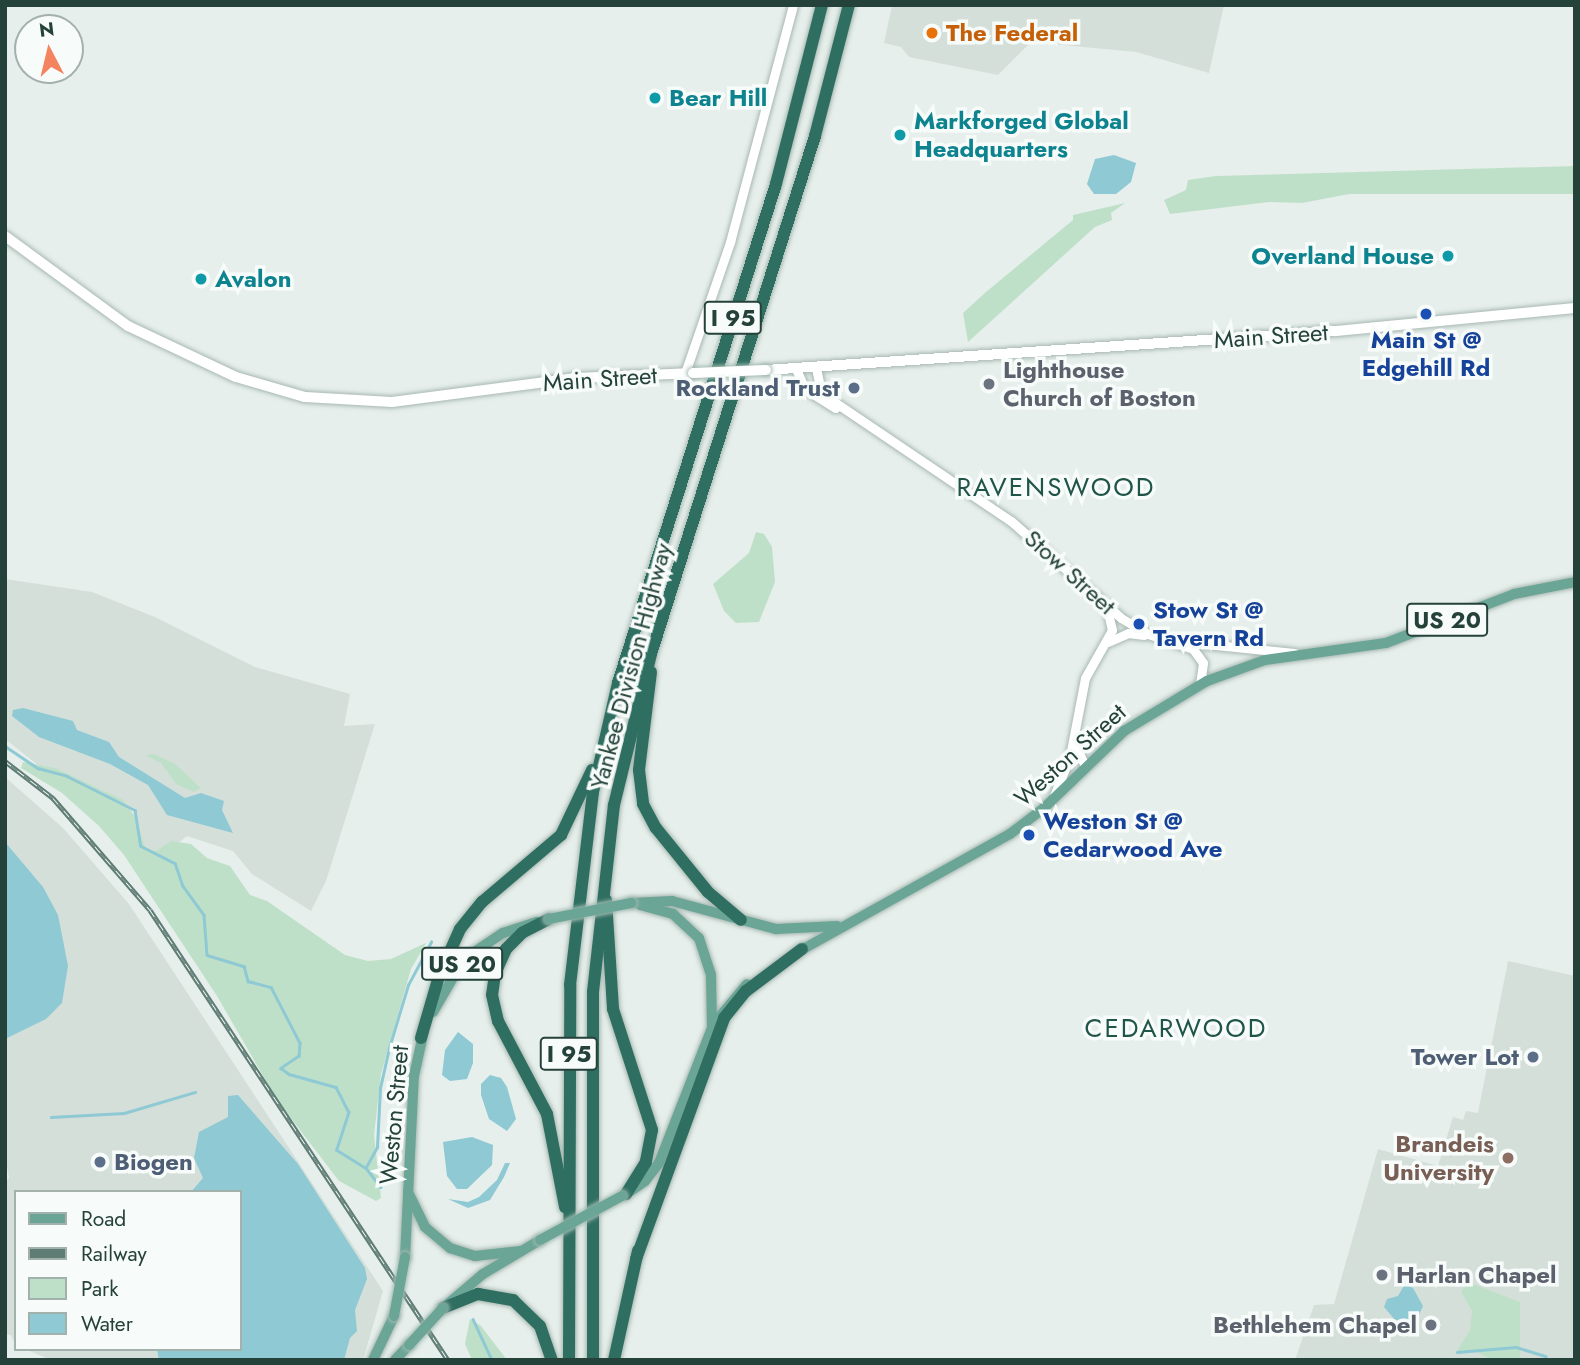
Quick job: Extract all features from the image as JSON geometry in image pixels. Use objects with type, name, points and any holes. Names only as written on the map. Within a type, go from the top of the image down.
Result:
[{"type":"highway","name":"Yankee Division Highway","points":[[569,1360],[572,957],[582,855],[601,750],[634,629],[776,184],[822,5]]},
{"type":"highway","name":"Yankee Division Highway","points":[[593,1360],[593,1018],[603,878],[620,778],[651,653],[812,145],[849,5]]},
{"type":"highway","points":[[651,653],[651,692],[639,770],[643,804],[656,828],[708,892],[741,920]]},
{"type":"highway","points":[[421,1038],[439,976],[460,929],[482,902],[561,835],[601,750]]},
{"type":"highway","points":[[603,878],[613,1009],[652,1130],[646,1162],[624,1195]]},
{"type":"highway","points":[[549,919],[520,935],[506,949],[495,974],[492,995],[498,1020],[547,1114],[569,1221]]},
{"type":"highway","points":[[636,1259],[724,1018],[746,991],[802,949]]},
{"type":"highway","points":[[614,1360],[636,1259],[670,1139]]},
{"type":"highway","points":[[443,1308],[478,1294],[513,1300],[540,1325],[552,1360]]},
{"type":"main road","name":"Main Street","points":[[5,236],[124,324],[236,377],[305,397],[393,402],[576,378],[816,368],[1336,331],[1575,308]]},
{"type":"main road","name":"Weston Street","points":[[443,1308],[483,1274],[624,1195],[651,1175],[670,1139],[712,1026],[738,992],[845,924],[987,848],[1053,799],[1085,766],[1139,720],[1200,685],[1253,663],[1393,641],[1514,594],[1575,582]]},
{"type":"main road","name":"Weston Street","points":[[373,1360],[394,1316],[405,1257],[414,1076],[421,1038],[445,988],[468,957],[508,931],[549,919],[631,903],[672,901],[741,920],[792,930],[845,924]]},
{"type":"main road","points":[[631,903],[673,914],[699,938],[711,975],[712,1026]]},
{"type":"main road","points":[[407,1189],[425,1227],[450,1248],[475,1256],[520,1251]]},
{"type":"main road","name":"US 20","points":[[395,1360],[443,1308]]},
{"type":"street","points":[[689,373],[729,247],[793,5]]},
{"type":"street","name":"Stow Street","points":[[816,368],[821,390],[850,415]]},
{"type":"street","name":"Stow Street","points":[[796,369],[810,393],[850,415],[1011,521],[1105,605],[1159,639],[1175,642],[1199,656],[1203,669],[1200,685]]},
{"type":"street","points":[[1053,799],[1074,735],[1085,678],[1107,643],[1113,624],[1105,605]]},
{"type":"street","points":[[1107,643],[1128,633],[1159,639]]},
{"type":"street","points":[[1175,642],[1317,653]]},
{"type":"street","points":[[1074,735],[1076,755],[1085,766]]},
{"type":"shaded area","points":[[892,5],[1224,5],[1209,73],[1136,52],[1031,42],[998,75],[909,57],[901,47],[884,43]]},
{"type":"shaded area","points":[[5,579],[92,592],[155,617],[255,667],[350,694],[344,726],[375,724],[326,881],[311,911],[252,874],[233,851],[187,836],[164,854],[151,853],[142,845],[136,809],[39,766],[5,739]]},
{"type":"shaded area","points":[[5,777],[63,828],[129,904],[383,1291],[363,1360],[51,1360],[30,1351],[242,1351],[242,1190],[14,1190],[14,1342],[11,1335],[5,1334],[5,1183],[9,1178],[5,1154]]},
{"type":"shaded area","name":"Brandeis University","points":[[1508,961],[1575,976],[1575,1360],[1295,1360],[1314,1305],[1334,1304],[1378,1149],[1438,1166],[1453,1117],[1463,1120],[1466,1111],[1478,1113]]},
{"type":"green space","points":[[1575,166],[1575,194],[1349,194],[1302,203],[1269,202],[1170,214],[1164,200],[1186,190],[1188,180],[1216,176]]},
{"type":"green space","points":[[1125,203],[1111,213],[1112,220],[1095,227],[968,342],[963,313],[986,292],[1073,220],[1073,215]]},
{"type":"green space","points":[[756,532],[764,534],[772,547],[775,582],[759,622],[736,623],[724,611],[713,584],[749,553]]},
{"type":"green space","points":[[154,754],[175,764],[201,788],[194,792],[176,784],[161,763],[145,755]]},
{"type":"green space","points":[[23,762],[55,768],[123,800],[134,815],[146,850],[156,851],[171,841],[191,844],[207,858],[230,866],[250,895],[267,901],[345,955],[368,961],[391,959],[426,943],[411,969],[381,1074],[374,1135],[381,1198],[376,1201],[339,1181],[277,1100],[217,996],[124,855],[99,826],[62,793],[21,768]]},
{"type":"green space","points":[[1470,1283],[1520,1302],[1520,1360],[1493,1360],[1477,1352],[1455,1354],[1470,1330],[1472,1311],[1461,1291]]},
{"type":"green space","points":[[470,1319],[481,1326],[507,1360],[472,1360],[465,1344]]},
{"type":"water","points":[[1114,155],[1136,163],[1131,182],[1116,194],[1094,194],[1087,184],[1095,159]]},
{"type":"water","points":[[23,708],[73,721],[77,730],[109,742],[119,757],[185,798],[201,793],[224,801],[222,810],[233,833],[167,815],[148,785],[110,764],[39,737],[12,716],[13,710]]},
{"type":"water","points":[[5,842],[43,887],[58,915],[68,966],[62,1003],[46,1019],[5,1039]]},
{"type":"water","points":[[458,1032],[473,1044],[473,1063],[467,1079],[450,1081],[442,1075],[445,1050]]},
{"type":"water","points":[[490,1075],[501,1078],[507,1087],[516,1119],[507,1131],[489,1119],[481,1095],[481,1084]]},
{"type":"water","points":[[238,1095],[298,1164],[365,1268],[367,1279],[355,1310],[357,1331],[350,1338],[344,1360],[159,1360],[157,1351],[242,1351],[242,1190],[193,1190],[203,1178],[194,1158],[199,1132],[228,1117],[228,1096]]},
{"type":"water","points":[[472,1137],[493,1145],[492,1165],[467,1189],[457,1189],[447,1176],[443,1142]]},
{"type":"water","points":[[505,1163],[510,1163],[490,1200],[468,1208],[448,1199],[468,1202],[479,1197],[497,1180]]},
{"type":"water","points":[[1405,1284],[1413,1288],[1423,1306],[1412,1330],[1395,1320],[1384,1307],[1387,1299],[1398,1296]]},
{"type":"waterway","points":[[5,746],[38,768],[67,776],[135,810],[141,846],[175,863],[183,886],[204,915],[207,955],[244,966],[248,981],[271,987],[300,1043],[299,1056],[281,1068],[289,1074],[336,1087],[349,1112],[337,1150],[366,1168],[381,1187]]},
{"type":"waterway","points":[[366,1167],[377,1147],[380,1088],[389,1048],[408,985],[431,942]]},
{"type":"waterway","points":[[51,1117],[124,1113],[195,1092]]},
{"type":"waterway","points":[[473,1319],[492,1360]]},
{"type":"waterway","points":[[1457,1352],[1516,1347],[1546,1356]]},
{"type":"railway","points":[[5,761],[53,798],[150,910],[448,1360]]},
{"type":"place","name":"The Federal","points":[[932,33]]},
{"type":"place","name":"Bear Hill","points":[[655,98]]},
{"type":"place","name":"Markforged Global Headquarters","points":[[900,135]]},
{"type":"place","name":"Overland House","points":[[1448,256]]},
{"type":"place","name":"Avalon","points":[[201,279]]},
{"type":"place","name":"Main St @ Edgehill Rd","points":[[1426,314]]},
{"type":"place","name":"Lighthouse Church of Boston","points":[[989,384]]},
{"type":"place","name":"Rockland Trust","points":[[854,388]]},
{"type":"place","name":"Stow St @ Tavern Rd","points":[[1139,624]]},
{"type":"place","name":"Weston St @ Cedarwood Ave","points":[[1029,835]]},
{"type":"place","name":"Tower Lot","points":[[1533,1057]]},
{"type":"place","name":"Brandeis University","points":[[1508,1158]]},
{"type":"place","name":"Biogen","points":[[100,1162]]},
{"type":"place","name":"Harlan Chapel","points":[[1382,1275]]},
{"type":"place","name":"Bethlehem Chapel","points":[[1431,1325]]},
{"type":"district","name":"RAVENSWOOD","points":[[1056,488]]},
{"type":"district","name":"CEDARWOOD","points":[[1176,1029]]}]
